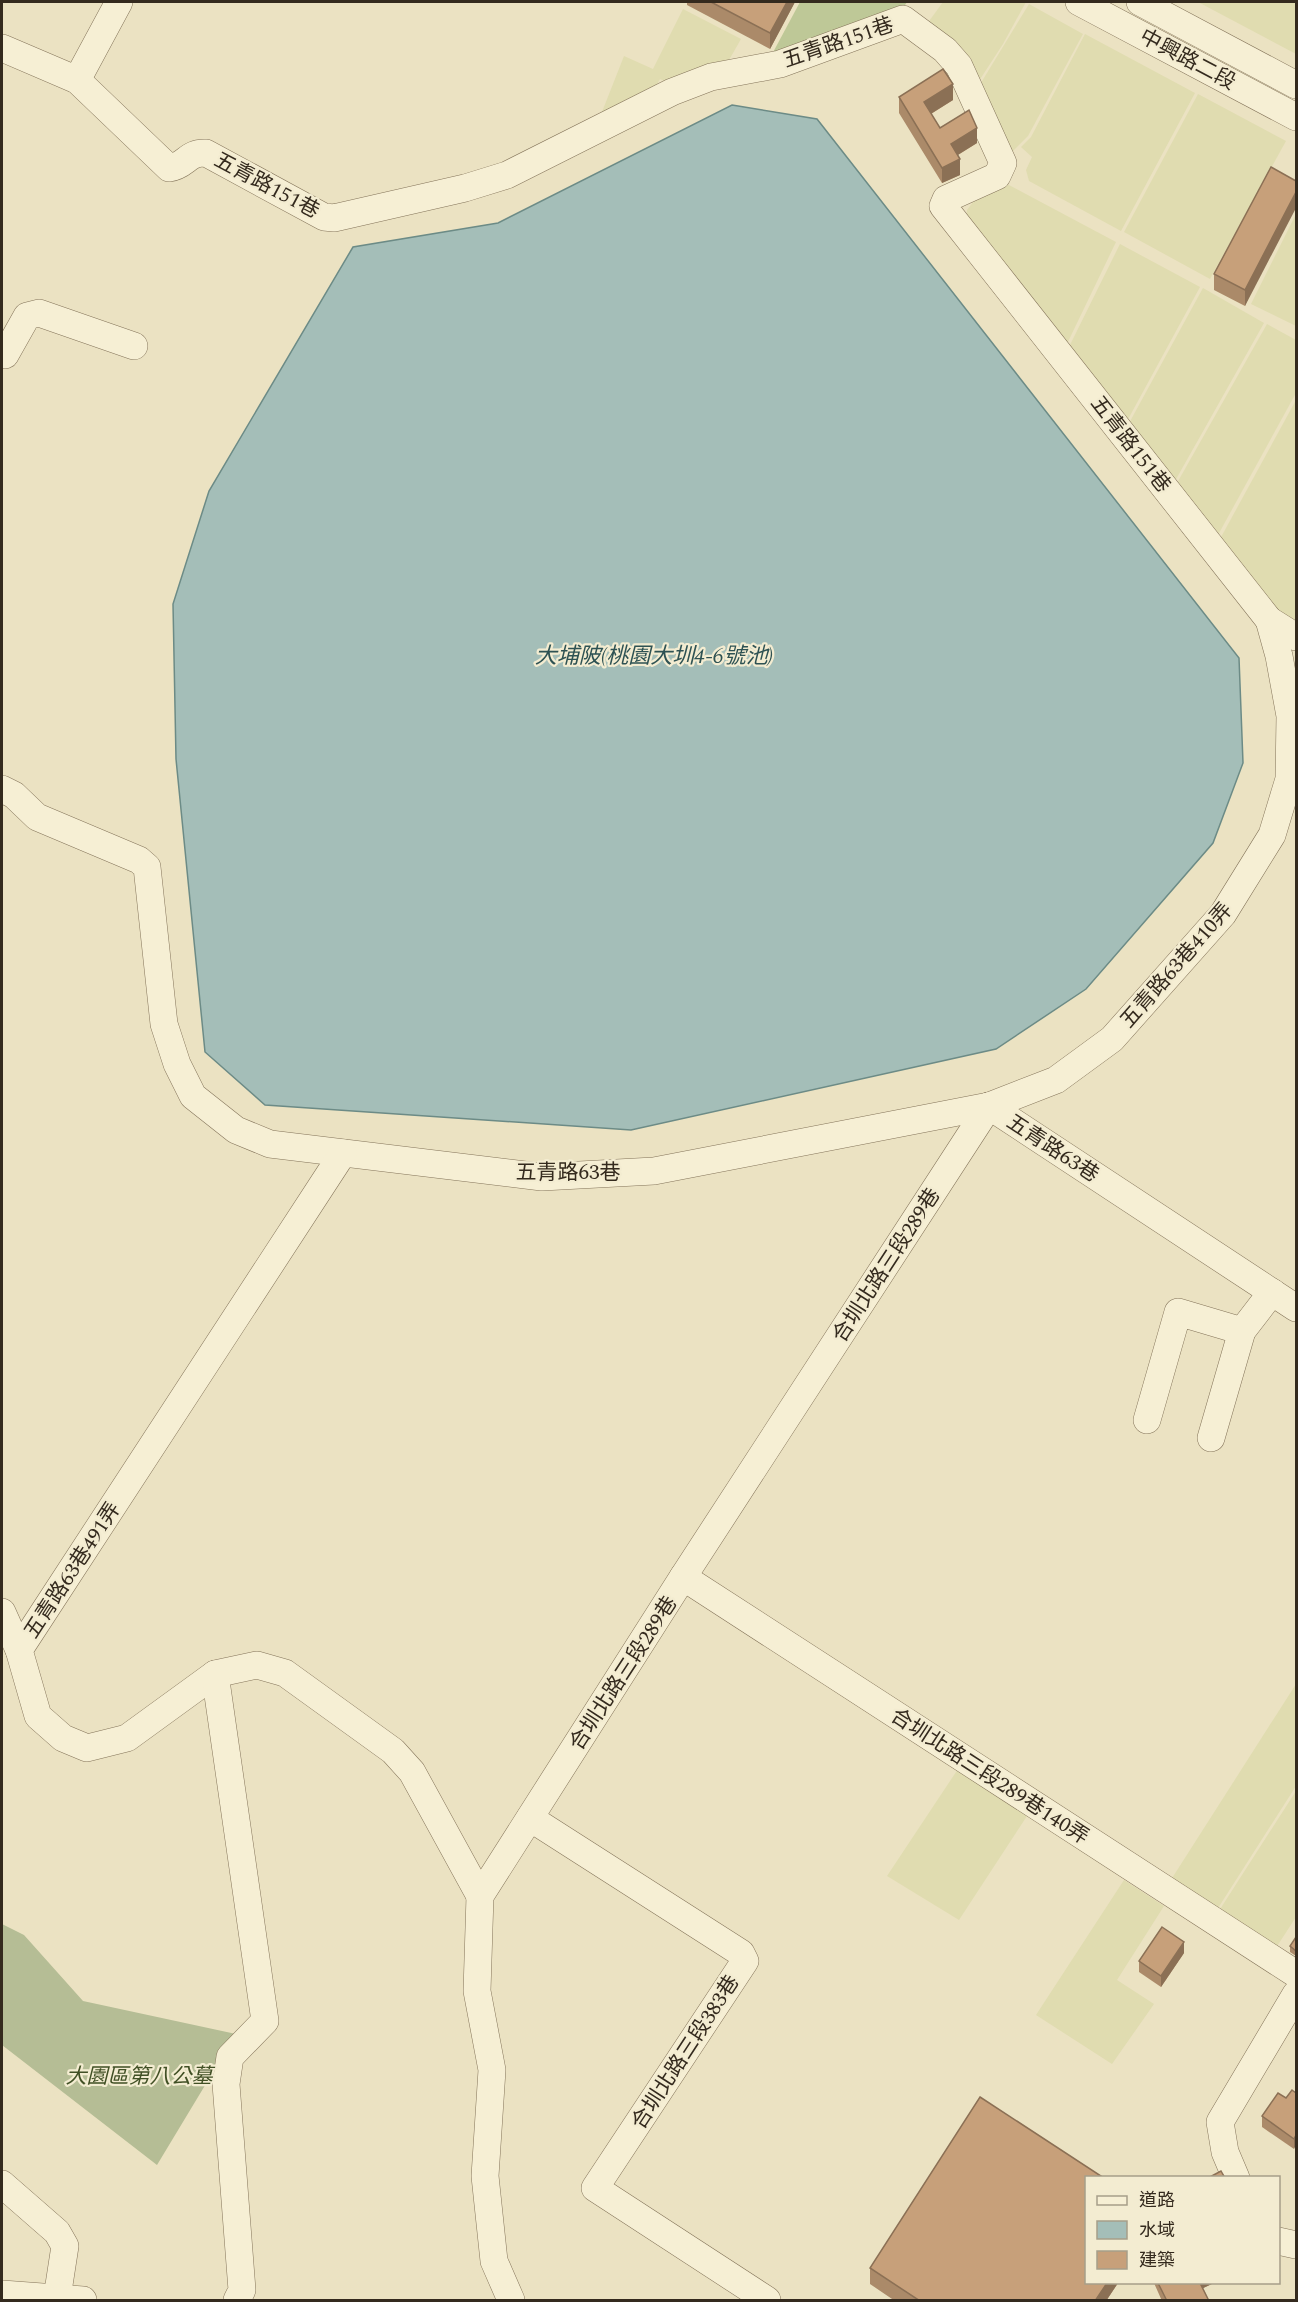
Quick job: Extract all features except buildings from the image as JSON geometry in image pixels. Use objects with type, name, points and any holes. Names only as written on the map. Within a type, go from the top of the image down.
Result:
[{"type":"street","points":[[2,50],[77,80],[119,2]]},
{"type":"street","name":"中興路二段","points":[[1079,2],[1296,117]]},
{"type":"street","name":"中興路二段","points":[[1140,2],[1287,80]]},
{"type":"street","name":"五青路151巷","points":[[77,80],[169,168],[178,167],[190,155],[206,153],[324,217],[334,218],[465,188],[507,175],[672,92],[711,77],[780,64],[903,19],[945,50],[959,66],[1003,163],[997,176],[946,199],[943,206],[1269,620],[1296,637]]},
{"type":"street","points":[[1264,100],[1287,80]]},
{"type":"street","points":[[2,354],[5,355],[27,316],[39,313],[134,346]]},
{"type":"street","name":"五青路63巷410弄","points":[[990,1106],[1056,1080],[1112,1039],[1224,914],[1272,835],[1289,779],[1290,716],[1279,656],[1269,620]]},
{"type":"street","name":"五青路63巷","points":[[2,789],[14,795],[37,817],[139,860],[147,867],[164,1024],[177,1064],[193,1096],[236,1130],[270,1144],[542,1177],[654,1171],[990,1106],[1296,1308]]},
{"type":"street","name":"合圳北路三段289巷","points":[[480,1896],[683,1577],[990,1106]]},
{"type":"street","name":"五青路63巷491弄","points":[[343,1153],[19,1650],[38,1716],[63,1738],[87,1748],[127,1738],[215,1674],[257,1665],[285,1673],[393,1751],[412,1772],[480,1896]]},
{"type":"street","points":[[1211,1438],[1242,1332],[1272,1292]]},
{"type":"street","points":[[1147,1420],[1178,1312],[1242,1332]]},
{"type":"street","name":"合圳北路三段289巷140弄","points":[[683,1577],[1296,1974]]},
{"type":"street","points":[[2,1612],[19,1650]]},
{"type":"street","points":[[215,1674],[265,2021],[230,2057],[226,2084],[242,2290],[237,2301]]},
{"type":"street","name":"合圳北路三段383巷","points":[[530,1818],[741,1953],[745,1961],[595,2188],[767,2301]]},
{"type":"street","points":[[480,1896],[477,1991],[492,2070],[485,2176],[494,2261],[511,2301]]},
{"type":"street","points":[[1235,2176],[1225,2152],[1220,2122],[1296,1994]]},
{"type":"street","points":[[2,2184],[57,2232],[65,2246],[70,2299],[2,2294]]},
{"type":"street","points":[[1280,2241],[1296,2245]]},
{"type":"shaded area","points":[[943,2],[1026,2],[1003,44],[977,84],[924,28]]},
{"type":"shaded area","points":[[1198,2],[1296,2],[1296,54]]},
{"type":"shaded area","points":[[1029,4],[1083,34],[1028,136],[1010,154],[979,86]]},
{"type":"shaded area","points":[[683,9],[741,39],[729,60],[671,84],[660,79],[654,90],[600,117],[624,56],[653,69]]},
{"type":"shaded area","points":[[1085,34],[1195,93],[1121,231],[1029,181],[1026,170],[1032,157],[1021,147],[1031,137]]},
{"type":"shaded area","points":[[1198,94],[1286,141],[1210,279],[1124,232]]},
{"type":"shaded area","points":[[1007,184],[1116,242],[1065,348],[966,224],[967,210],[979,194]]},
{"type":"shaded area","points":[[1296,214],[1296,326],[1251,304]]},
{"type":"shaded area","points":[[1120,244],[1200,287],[1126,423],[1067,351]]},
{"type":"shaded area","points":[[1203,288],[1264,323],[1175,481],[1128,425]]},
{"type":"shaded area","points":[[1267,324],[1296,340],[1296,393],[1218,535],[1177,483]]},
{"type":"shaded area","points":[[1296,400],[1296,619],[1292,621],[1257,594],[1220,539]]},
{"type":"shaded area","points":[[1296,1684],[1296,1786],[1213,1916],[1167,1886]]},
{"type":"shaded area","points":[[958,1769],[1029,1813],[959,1920],[887,1876]]},
{"type":"shaded area","points":[[1296,1791],[1296,1917],[1272,1954],[1215,1917]]},
{"type":"shaded area","points":[[1124,1880],[1164,1906],[1117,1980],[1154,2004],[1112,2064],[1036,2015]]},
{"type":"green space","points":[[800,2],[907,2],[903,8],[770,58]]},
{"type":"green space","name":"大園區第八公墓","points":[[2,1924],[24,1935],[83,2001],[236,2034],[157,2165],[2,2045]]},
{"type":"water","name":"大埔陂(桃園大圳4-6號池)","points":[[732,105],[817,119],[1239,658],[1243,763],[1213,843],[1086,989],[996,1049],[631,1130],[265,1105],[205,1052],[176,759],[173,604],[209,491],[353,247],[498,223]]}]
